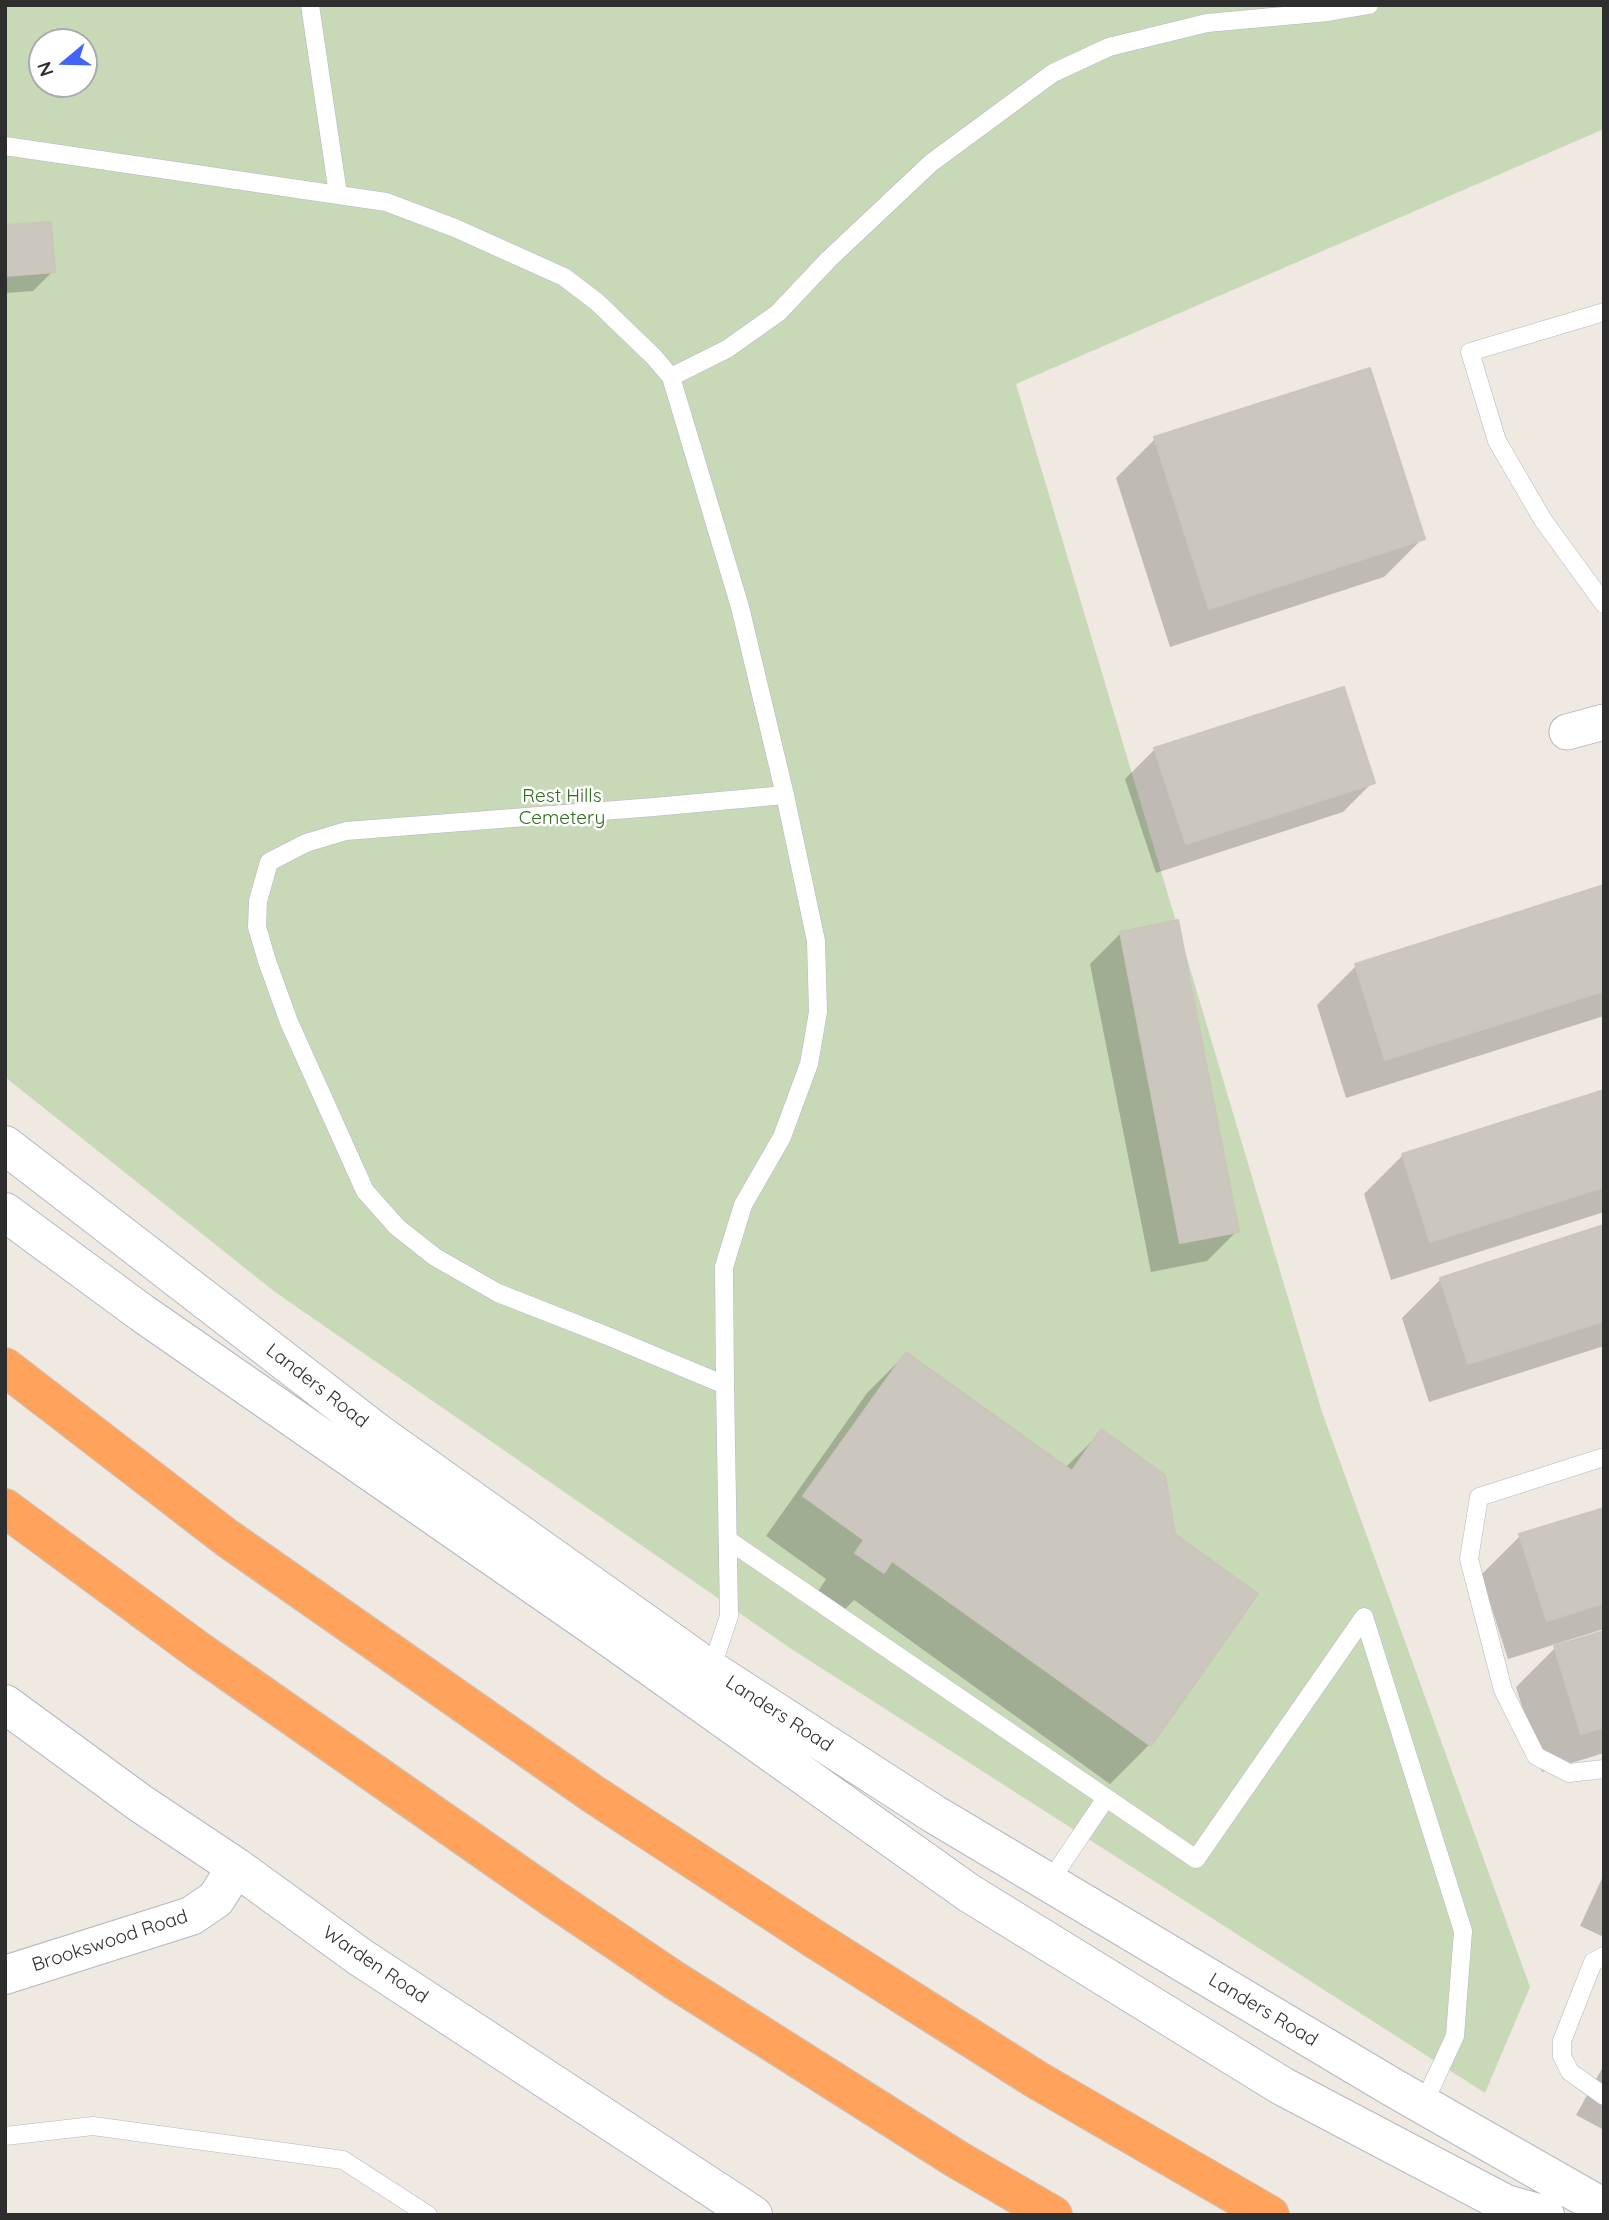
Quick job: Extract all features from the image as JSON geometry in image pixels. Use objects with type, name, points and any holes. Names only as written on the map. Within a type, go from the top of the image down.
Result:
[{"type":"highway","points":[[5,1367],[227,1538],[593,1794],[1037,2080],[1270,2215]]},
{"type":"highway","points":[[5,1508],[210,1659],[674,1980],[958,2160],[1053,2215]]},
{"type":"main road","name":"Landers Road","points":[[5,1145],[379,1434],[711,1670],[934,1814],[1423,2105],[1604,2208]]},
{"type":"main road","points":[[5,1212],[142,1313],[595,1627],[969,1893],[1282,2087],[1506,2204],[1545,2215]]},
{"type":"main road","name":"Warden Road","points":[[5,1704],[140,1803],[236,1867],[360,1957],[754,2215]]},
{"type":"main road","name":"Brookswood Road","points":[[5,1975],[191,1916],[216,1899],[236,1867]]},
{"type":"street","points":[[1567,732],[1604,722]]},
{"type":"lane","points":[[310,5],[338,194]]},
{"type":"lane","points":[[671,377],[727,349],[778,313],[829,259],[930,163],[1053,73],[1109,47],[1207,23],[1328,12],[1368,5]]},
{"type":"lane","points":[[5,146],[386,202],[455,228],[564,277],[597,302],[671,377],[740,607],[785,795],[816,941],[818,1012],[809,1065],[782,1138],[743,1205],[724,1267],[729,1616],[711,1670]]},
{"type":"lane","points":[[1604,312],[1470,352],[1497,441],[1543,520],[1604,604]]},
{"type":"lane","points":[[725,1385],[498,1293],[435,1257],[397,1227],[365,1191],[289,1022],[257,927],[258,901],[269,862],[306,843],[346,831],[785,795]]},
{"type":"lane","points":[[1604,1457],[1479,1497],[1469,1559],[1503,1690],[1536,1756],[1569,1773],[1604,1769]]},
{"type":"lane","points":[[728,1540],[1196,1859],[1364,1617],[1464,1931],[1455,2036],[1423,2105]]},
{"type":"lane","points":[[1050,1881],[1106,1798]]},
{"type":"lane","points":[[1604,1956],[1593,1962],[1562,2041],[1562,2056],[1570,2072],[1604,2096]]},
{"type":"lane","points":[[5,2136],[93,2126],[343,2160],[428,2215]]},
{"type":"green space","name":"Rest Hills Cemetery","points":[[5,5],[1604,5],[1604,129],[1016,384],[1322,1412],[1530,1987],[1485,2093],[790,1648],[275,1292],[5,1077]]},
{"type":"building","points":[[51,222],[55,272],[5,276],[5,225]]},
{"type":"building","points":[[1370,368],[1425,539],[1209,609],[1154,437]]},
{"type":"building","points":[[1344,687],[1375,783],[1186,844],[1154,748]]},
{"type":"building","points":[[1604,885],[1604,991],[1385,1060],[1355,964]]},
{"type":"building","points":[[1178,920],[1239,1232],[1180,1243],[1120,932]]},
{"type":"building","points":[[1604,1090],[1604,1187],[1430,1242],[1402,1154]]},
{"type":"building","points":[[1604,1225],[1604,1321],[1468,1364],[1440,1278]]},
{"type":"building","points":[[906,1352],[1072,1471],[1101,1429],[1165,1475],[1175,1534],[1258,1594],[1151,1746],[892,1561],[884,1573],[855,1553],[864,1540],[803,1496]]},
{"type":"building","points":[[1604,1508],[1604,1603],[1547,1621],[1519,1534]]},
{"type":"building","points":[[1604,1631],[1604,1727],[1581,1734],[1554,1646]]}]
